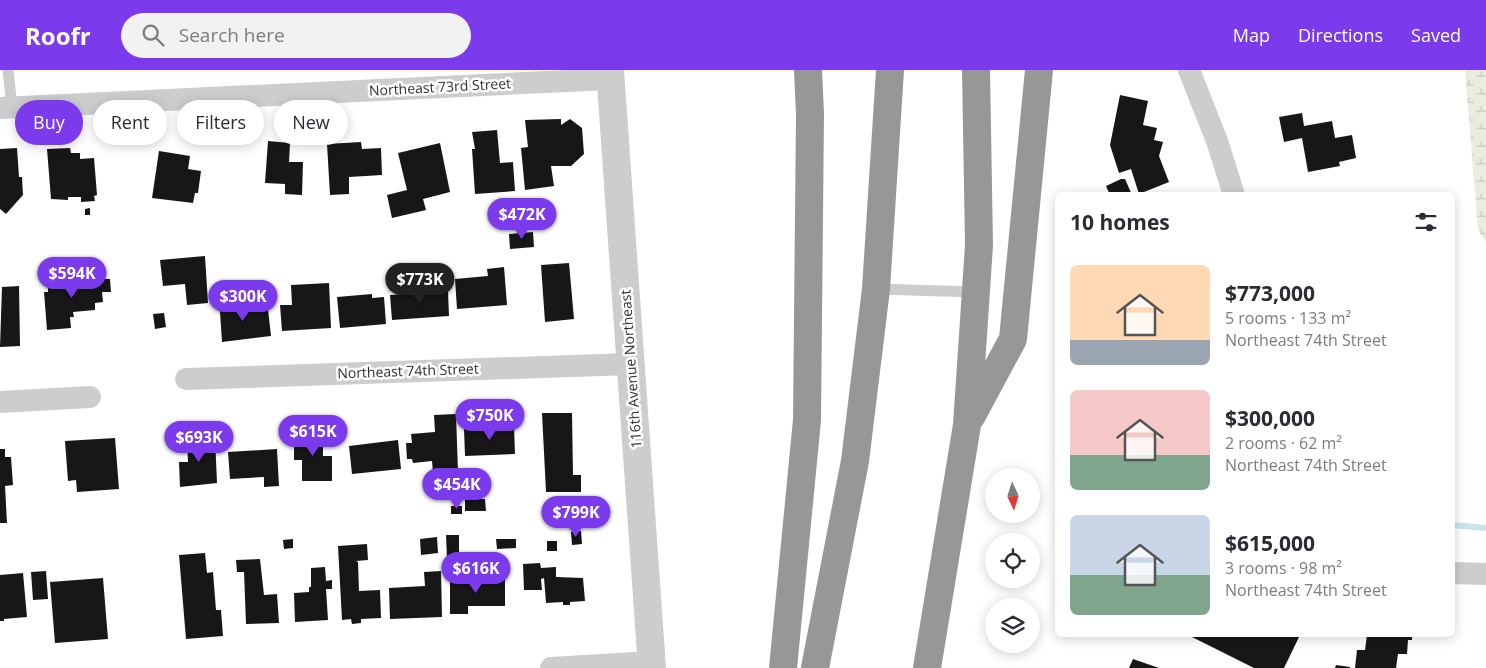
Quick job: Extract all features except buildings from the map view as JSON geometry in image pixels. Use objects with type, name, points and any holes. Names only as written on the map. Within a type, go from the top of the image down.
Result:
[{"type":"highway","points":[[783,668],[807,420],[810,114],[808,70]]},
{"type":"highway","points":[[815,668],[855,461],[876,289],[890,70]]},
{"type":"highway","points":[[927,668],[966,425],[977,292],[979,244],[976,70]]},
{"type":"highway","points":[[966,425],[1013,339],[1039,70]]},
{"type":"street","points":[[1189,70],[1217,141],[1233,192]]},
{"type":"street","name":"Northeast 73rd Street","points":[[6,108],[610,74]]},
{"type":"street","name":"116th Avenue Northeast","points":[[610,74],[652,665]]},
{"type":"street","name":"Northeast 74th Street","points":[[186,379],[631,364]]},
{"type":"street","points":[[0,402],[90,398]]},
{"type":"street","points":[[1455,572],[1486,574]]},
{"type":"street","points":[[551,668],[652,665]]},
{"type":"lane","points":[[6,108],[8,70]]},
{"type":"lane","points":[[876,289],[977,292]]},
{"type":"green space","points":[[1465,70],[1486,70],[1486,242],[1478,230]]},
{"type":"waterway","points":[[1455,525],[1486,528]]}]
